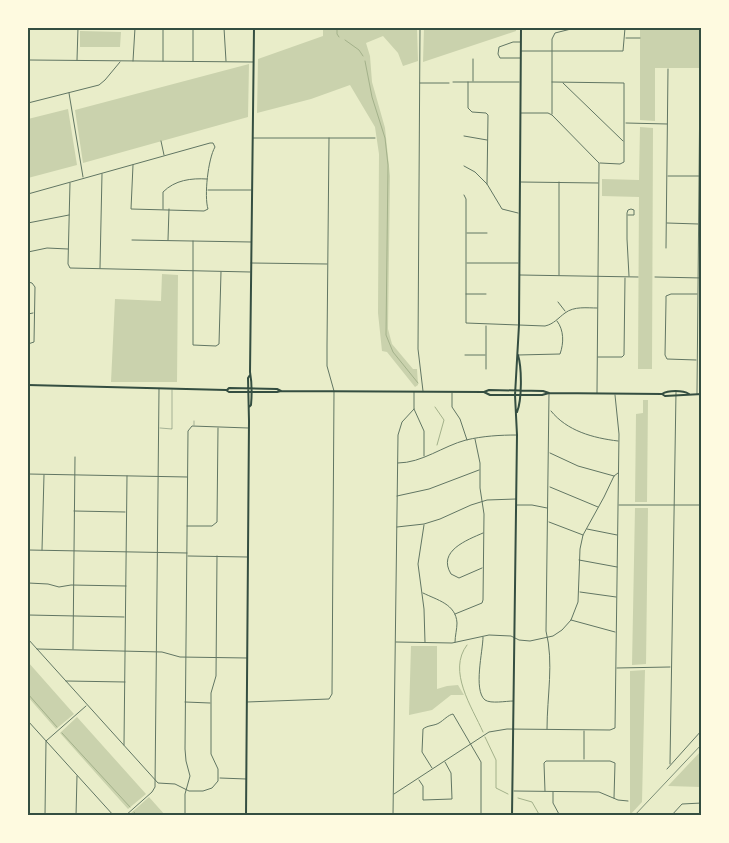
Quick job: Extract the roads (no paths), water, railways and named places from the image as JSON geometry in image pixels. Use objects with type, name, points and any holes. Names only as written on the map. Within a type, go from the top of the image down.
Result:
[{"type":"main road","points":[[249,407],[251,405],[252,378],[250,375],[254,28]]},
{"type":"main road","points":[[517,412],[520,395],[518,325],[521,28]]},
{"type":"main road","points":[[512,816],[517,505],[517,412],[515,395],[518,355]]},
{"type":"main road","points":[[246,816],[248,378],[250,375]]},
{"type":"main road","points":[[28,385],[159,390],[277,388],[281,391]]},
{"type":"main road","points":[[226,390],[229,392],[484,392],[489,390],[542,390],[549,393],[662,394],[665,396],[702,394]]},
{"type":"main road","points":[[484,392],[490,395],[542,396],[549,393]]},
{"type":"main road","points":[[662,394],[665,392],[686,392],[689,394]]},
{"type":"street","points":[[77,61],[78,28]]},
{"type":"street","points":[[133,61],[134,28]]},
{"type":"street","points":[[163,28],[163,62]]},
{"type":"street","points":[[192,62],[193,28]]},
{"type":"street","points":[[224,28],[226,62]]},
{"type":"street","points":[[420,28],[418,349],[423,391]]},
{"type":"street","points":[[552,115],[552,39],[555,33],[575,28]]},
{"type":"street","points":[[520,51],[623,51],[625,28]]},
{"type":"street","points":[[625,38],[640,38]]},
{"type":"street","points":[[520,42],[501,46],[498,52],[500,58],[520,58]]},
{"type":"street","points":[[473,58],[473,82]]},
{"type":"street","points":[[28,60],[253,62]]},
{"type":"street","points":[[28,103],[102,84],[120,61]]},
{"type":"street","points":[[666,248],[668,69]]},
{"type":"street","points":[[697,394],[700,76]]},
{"type":"street","points":[[453,82],[520,82]]},
{"type":"street","points":[[468,82],[468,108],[472,112],[486,113],[488,115],[487,184]]},
{"type":"street","points":[[520,113],[548,113],[599,163],[623,164],[624,83],[552,82]]},
{"type":"street","points":[[563,82],[624,142]]},
{"type":"street","points":[[420,83],[449,83]]},
{"type":"street","points":[[69,92],[83,178]]},
{"type":"street","points":[[624,122],[667,124]]},
{"type":"street","points":[[464,136],[488,140]]},
{"type":"street","points":[[253,138],[375,138]]},
{"type":"street","points":[[247,702],[327,700],[332,697],[334,391],[327,366],[329,138]]},
{"type":"street","points":[[161,141],[164,156]]},
{"type":"street","points":[[28,194],[83,178],[213,143],[215,148],[210,162],[207,210],[131,208],[133,165]]},
{"type":"street","points":[[597,393],[599,163]]},
{"type":"street","points":[[464,166],[475,172],[487,184],[502,209],[519,213]]},
{"type":"street","points":[[100,268],[102,174]]},
{"type":"street","points":[[667,176],[700,176]]},
{"type":"street","points":[[163,209],[163,192],[168,187],[192,178],[208,179]]},
{"type":"street","points":[[70,182],[69,267],[251,272]]},
{"type":"street","points":[[520,182],[599,183]]},
{"type":"street","points":[[559,182],[559,276]]},
{"type":"street","points":[[208,190],[252,190]]},
{"type":"street","points":[[464,195],[466,199],[466,323],[545,326],[557,321],[566,312],[575,308],[598,308]]},
{"type":"street","points":[[168,240],[169,209]]},
{"type":"street","points":[[28,223],[70,215]]},
{"type":"street","points":[[628,216],[626,240],[630,276]]},
{"type":"street","points":[[667,223],[698,224]]},
{"type":"street","points":[[466,232],[487,233]]},
{"type":"street","points":[[132,240],[252,242]]},
{"type":"street","points":[[193,241],[192,344],[200,346],[216,346],[219,344],[221,272]]},
{"type":"street","points":[[28,252],[47,248],[69,249]]},
{"type":"street","points":[[466,262],[519,263]]},
{"type":"street","points":[[251,263],[328,264]]},
{"type":"street","points":[[519,275],[638,276]]},
{"type":"street","points":[[598,357],[618,357],[624,355],[624,277]]},
{"type":"street","points":[[655,277],[702,278]]},
{"type":"street","points":[[28,282],[34,284],[34,342],[28,344]]},
{"type":"street","points":[[465,294],[486,294]]},
{"type":"street","points":[[697,360],[667,359],[665,355],[666,296],[698,294]]},
{"type":"street","points":[[558,302],[566,312]]},
{"type":"street","points":[[28,314],[34,314]]},
{"type":"street","points":[[518,355],[560,354],[562,327],[557,321]]},
{"type":"street","points":[[486,325],[486,369]]},
{"type":"street","points":[[465,355],[486,355]]},
{"type":"street","points":[[126,816],[155,786],[159,390]]},
{"type":"street","points":[[414,391],[414,409],[424,431],[424,457]]},
{"type":"street","points":[[452,392],[452,407],[459,418],[467,440]]},
{"type":"street","points":[[670,764],[676,392]]},
{"type":"street","points":[[547,729],[550,642],[546,631],[549,393]]},
{"type":"street","points":[[394,794],[488,732],[499,729],[610,730],[615,728],[619,441],[615,393]]},
{"type":"street","points":[[393,816],[399,427],[414,409]]},
{"type":"street","points":[[550,409],[562,422],[570,427],[592,436],[619,441]]},
{"type":"street","points":[[185,816],[186,790],[190,776],[185,758],[188,431],[194,426],[249,428]]},
{"type":"street","points":[[187,526],[212,526],[217,522],[218,427]]},
{"type":"street","points":[[398,463],[410,462],[467,440],[489,436],[517,435]]},
{"type":"street","points":[[455,614],[483,602],[484,510],[480,463],[475,439]]},
{"type":"street","points":[[549,453],[578,466],[614,476]]},
{"type":"street","points":[[73,650],[75,457]]},
{"type":"street","points":[[397,496],[420,492],[480,470]]},
{"type":"street","points":[[395,642],[455,642],[482,636],[511,636],[518,640],[530,641],[548,637],[562,630],[571,620],[577,606],[579,560],[583,535],[614,476],[619,473]]},
{"type":"street","points":[[28,474],[188,477]]},
{"type":"street","points":[[42,550],[44,474]]},
{"type":"street","points":[[124,746],[127,476]]},
{"type":"street","points":[[549,487],[598,507]]},
{"type":"street","points":[[396,527],[424,524],[482,502],[517,499]]},
{"type":"street","points":[[517,505],[532,504],[548,508]]},
{"type":"street","points":[[618,506],[702,505]]},
{"type":"street","points":[[74,511],[126,512]]},
{"type":"street","points":[[548,522],[583,535]]},
{"type":"street","points":[[424,524],[418,564],[423,593],[425,643]]},
{"type":"street","points":[[586,529],[618,535]]},
{"type":"street","points":[[484,533],[462,542],[454,548],[450,554],[447,566],[451,574],[459,578],[484,567]]},
{"type":"street","points":[[28,550],[248,557]]},
{"type":"street","points":[[28,639],[154,780],[158,783],[176,784],[186,790],[209,790],[215,786],[219,778],[218,769],[211,754],[211,703],[212,690],[216,678],[217,556]]},
{"type":"street","points":[[579,560],[617,568]]},
{"type":"street","points":[[28,584],[48,584],[59,587],[74,585],[126,586]]},
{"type":"street","points":[[579,592],[616,597]]},
{"type":"street","points":[[423,593],[448,606],[455,614],[457,621],[455,642]]},
{"type":"street","points":[[28,615],[126,617]]},
{"type":"street","points":[[571,620],[616,632]]},
{"type":"street","points":[[482,636],[480,676],[482,695],[490,701],[513,701]]},
{"type":"street","points":[[36,650],[166,652],[186,657],[248,658]]},
{"type":"street","points":[[616,668],[671,667]]},
{"type":"street","points":[[66,681],[125,682]]},
{"type":"street","points":[[185,702],[211,703]]},
{"type":"street","points":[[45,816],[46,741],[87,705]]},
{"type":"street","points":[[432,769],[422,751],[422,732],[426,726],[436,724],[450,714],[453,714],[481,765],[481,816]]},
{"type":"street","points":[[28,720],[114,816]]},
{"type":"street","points":[[584,730],[584,761]]},
{"type":"street","points":[[667,769],[702,730]]},
{"type":"street","points":[[418,778],[423,786],[423,800],[452,799],[451,773],[444,761]]},
{"type":"street","points":[[545,791],[544,764],[546,761],[614,762],[614,798]]},
{"type":"street","points":[[76,816],[77,776]]},
{"type":"street","points":[[219,778],[247,779]]},
{"type":"street","points":[[513,791],[599,792],[628,801]]},
{"type":"street","points":[[553,791],[554,803],[560,816]]},
{"type":"street","points":[[672,816],[682,804],[702,803]]},
{"type":"lane","points":[[158,428],[172,429],[172,390]]},
{"type":"lane","points":[[194,421],[194,426]]},
{"type":"waterway","points":[[337,28],[339,37]]},
{"type":"waterway","points":[[345,40],[359,50],[363,56]]},
{"type":"waterway","points":[[365,61],[372,97],[385,138],[388,165],[386,335],[393,352],[418,383]]},
{"type":"waterway","points":[[435,407],[444,420],[437,445]]},
{"type":"waterway","points":[[467,645],[461,655],[460,677],[463,689],[483,732]]},
{"type":"waterway","points":[[28,694],[57,727]]},
{"type":"waterway","points":[[62,733],[130,807]]},
{"type":"waterway","points":[[485,737],[496,760],[496,788],[508,794]]},
{"type":"waterway","points":[[518,798],[532,802],[540,816]]},
{"type":"waterway","points":[[134,812],[137,816]]},
{"type":"railway","points":[[634,816],[702,744]]}]
